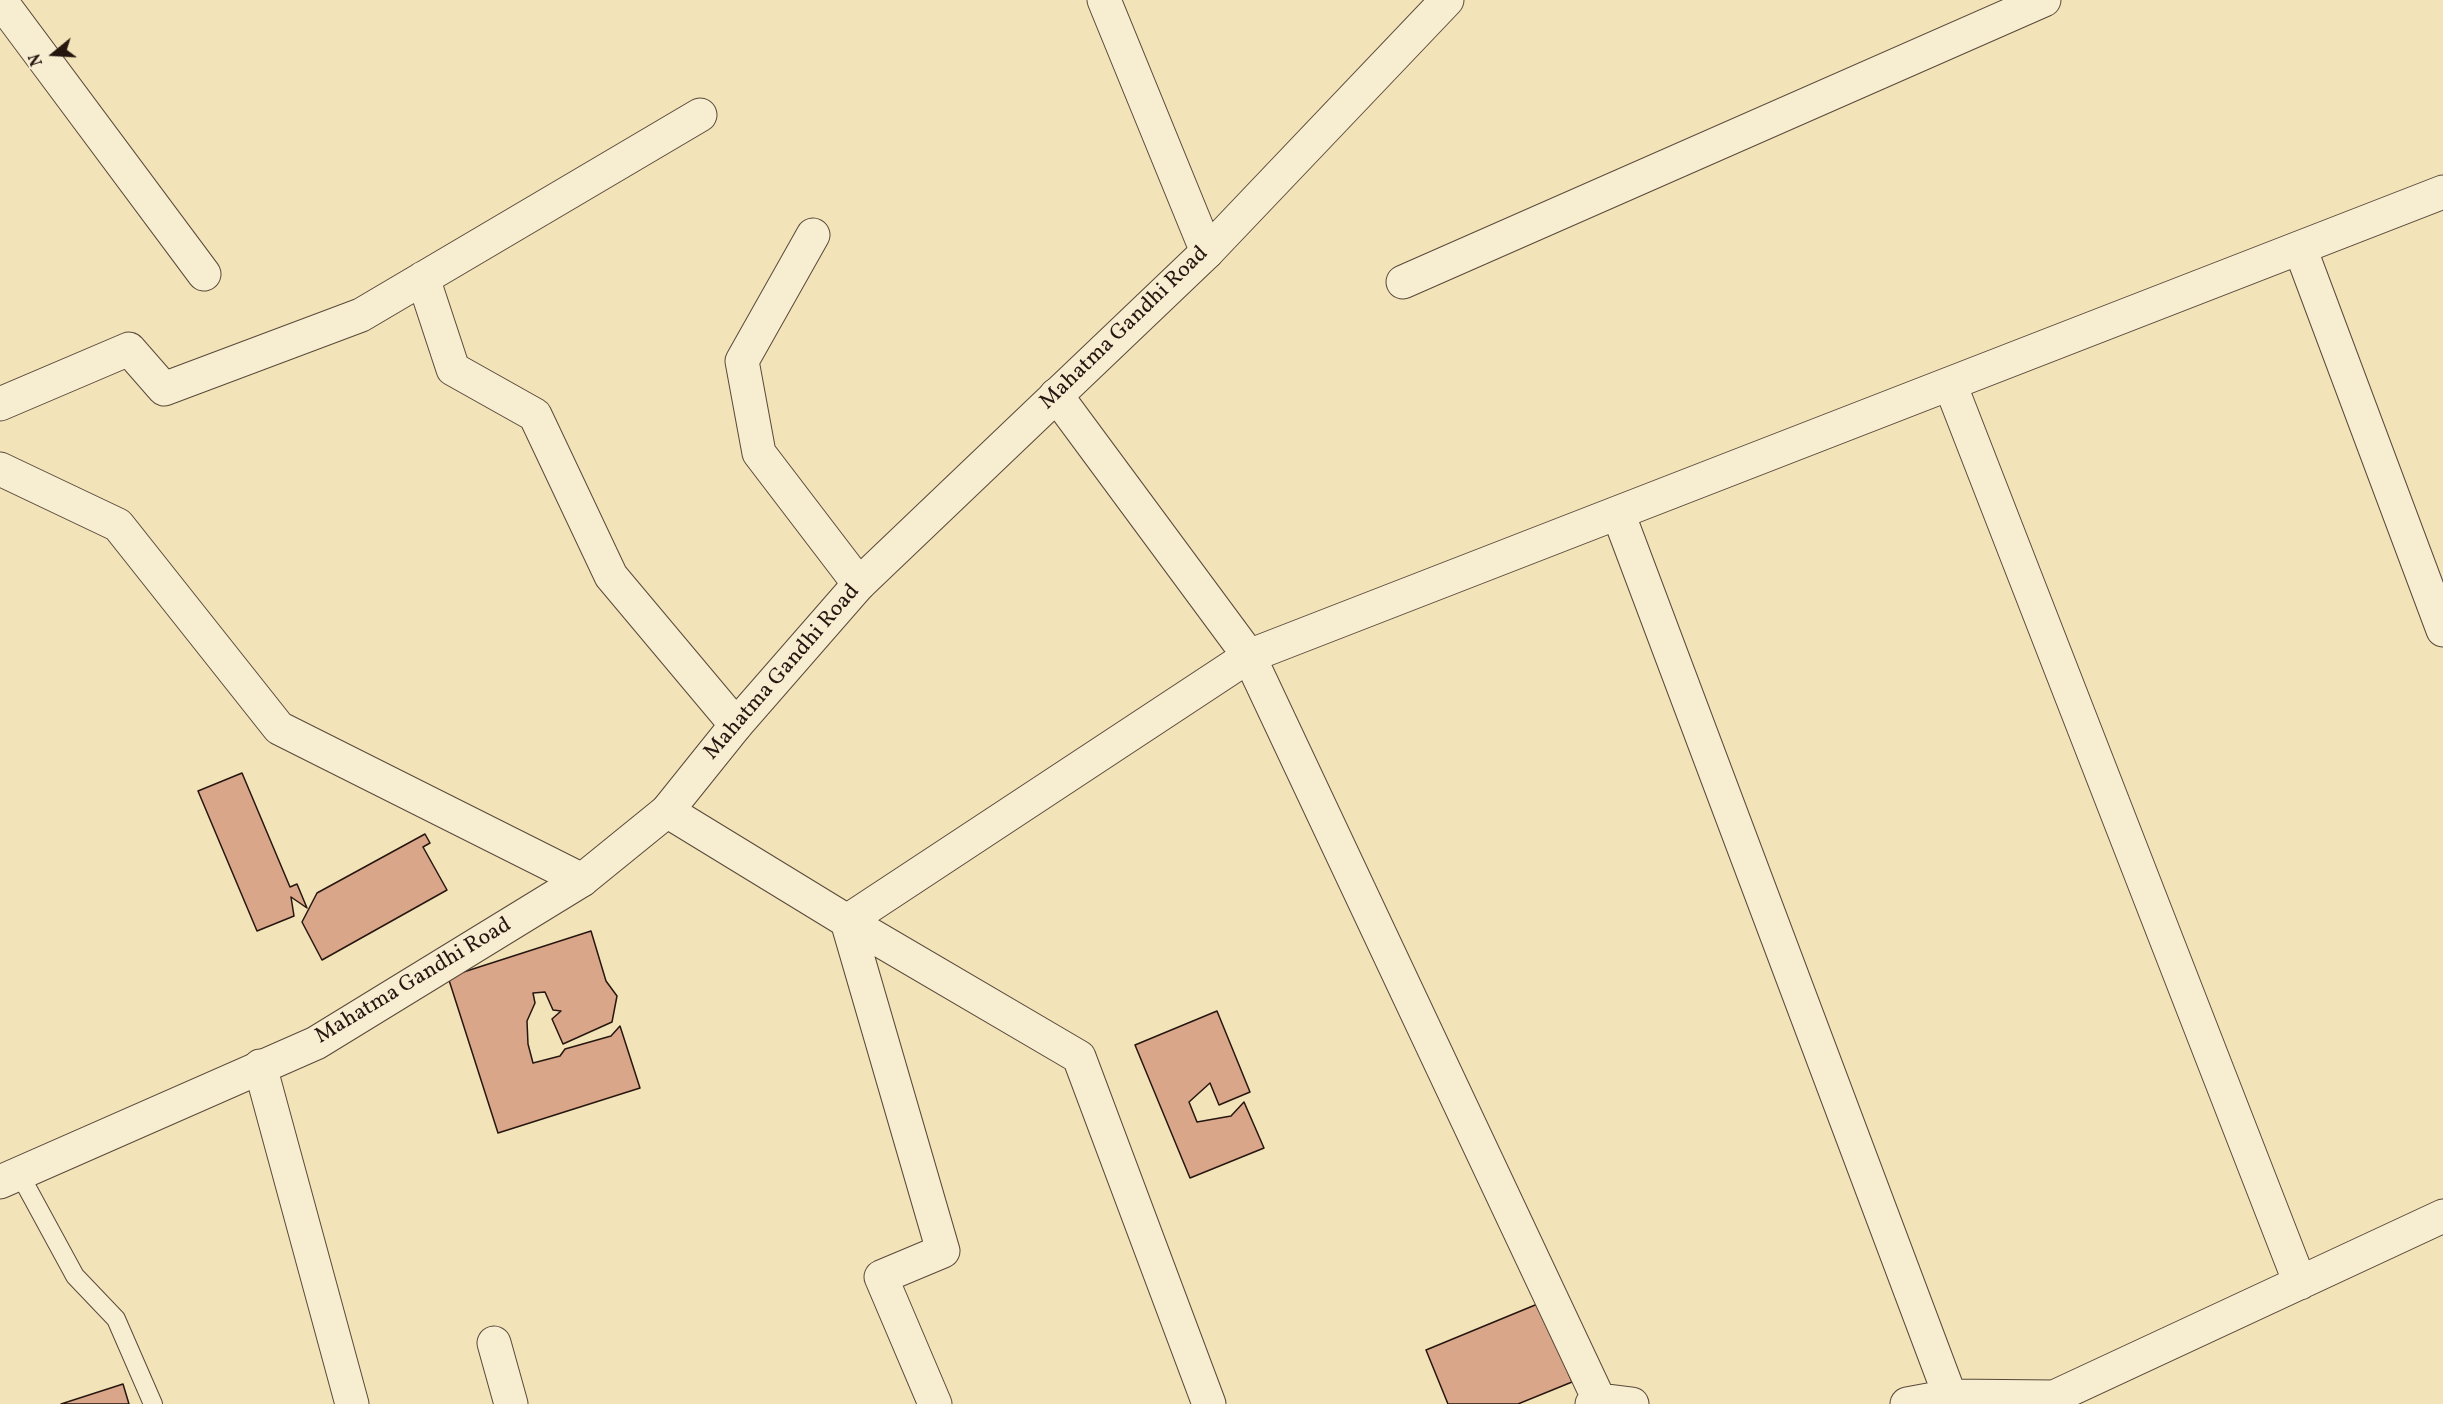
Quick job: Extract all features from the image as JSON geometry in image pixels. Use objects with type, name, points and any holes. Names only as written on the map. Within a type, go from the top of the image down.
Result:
[{"type":"street","points":[[0,0],[204,274]]},
{"type":"street","points":[[1104,0],[1206,252]]},
{"type":"street","name":"Mahatma Gandhi Road","points":[[10,1178],[316,1043],[582,880],[667,811],[736,725],[859,584],[1206,252],[1447,0]]},
{"type":"street","points":[[1403,282],[2044,0]]},
{"type":"street","points":[[0,404],[129,350],[164,389],[361,315],[699,115]]},
{"type":"street","points":[[847,921],[1249,656],[2443,192]]},
{"type":"street","points":[[813,235],[742,361],[759,453],[859,584]]},
{"type":"street","points":[[2300,248],[2443,630]]},
{"type":"street","points":[[423,278],[453,369],[536,414],[611,576],[736,725]]},
{"type":"street","points":[[1950,384],[2300,1283]]},
{"type":"street","points":[[1056,395],[1249,656],[1598,1403],[1632,1404]]},
{"type":"street","points":[[0,469],[118,525],[279,728],[582,880]]},
{"type":"street","points":[[1618,513],[1950,1396]]},
{"type":"street","points":[[667,811],[847,921],[1079,1057],[1209,1404]]},
{"type":"street","points":[[847,921],[943,1251],[881,1278],[935,1404]]},
{"type":"street","points":[[260,1066],[352,1404]]},
{"type":"street","points":[[1907,1404],[1950,1396],[2054,1397],[2443,1216]]},
{"type":"street","points":[[494,1343],[511,1404]]},
{"type":"lane","points":[[10,1178],[75,1276],[116,1319],[153,1404]]},
{"type":"building","points":[[242,773],[290,887],[297,884],[307,908],[291,897],[294,916],[257,931],[198,791]]},
{"type":"building","points":[[425,834],[430,843],[423,847],[447,890],[322,960],[302,922],[317,893]]},
{"type":"building","points":[[591,931],[606,981],[617,996],[612,1022],[563,1044],[552,1019],[561,1011],[553,1010],[545,992],[533,993],[535,1003],[527,1021],[528,1044],[533,1063],[560,1056],[565,1049],[611,1036],[620,1026],[640,1088],[498,1133],[448,977]]},
{"type":"building","points":[[1217,1011],[1250,1092],[1219,1105],[1210,1083],[1189,1102],[1197,1122],[1231,1116],[1244,1102],[1264,1148],[1190,1178],[1135,1045]]},
{"type":"building","points":[[1540,1303],[1572,1382],[1518,1404],[1448,1404],[1426,1350]]},
{"type":"building","points":[[123,1384],[129,1404],[61,1404]]}]
